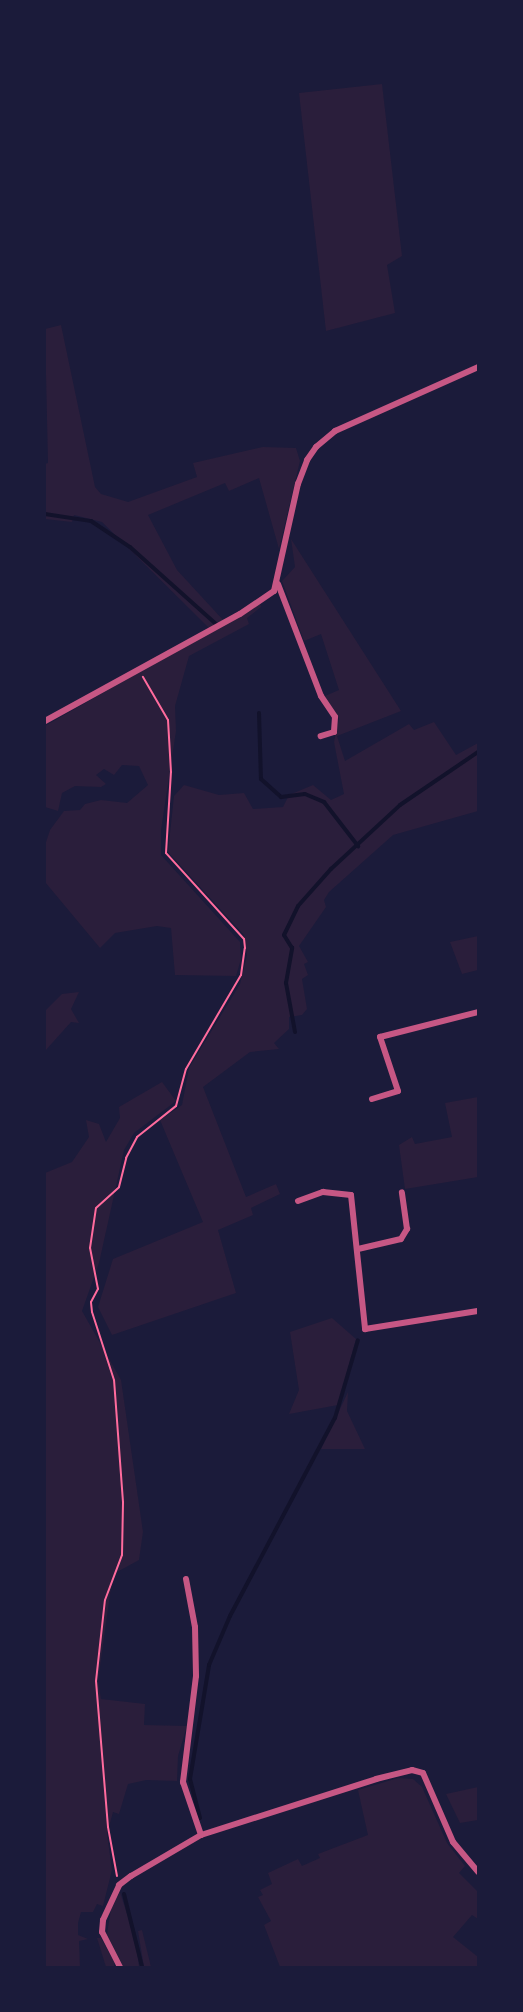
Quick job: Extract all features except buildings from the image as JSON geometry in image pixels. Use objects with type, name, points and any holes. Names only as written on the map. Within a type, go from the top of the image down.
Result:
[{"type":"street","points":[[45,721],[240,614],[274,591],[278,584],[298,484],[307,460],[316,447],[335,431],[478,367]]},
{"type":"street","points":[[278,584],[321,696],[335,717],[334,732],[321,736]]},
{"type":"street","points":[[372,1099],[398,1091],[380,1037],[478,1012]]},
{"type":"street","points":[[298,1201],[323,1192],[351,1195],[365,1329],[478,1311]]},
{"type":"street","points":[[358,1249],[401,1239],[407,1229],[402,1192]]},
{"type":"street","points":[[186,1579],[195,1627],[196,1676],[183,1782],[201,1835]]},
{"type":"street","points":[[120,1967],[102,1932],[103,1920],[119,1885],[201,1835],[412,1770],[423,1773],[453,1842],[478,1872]]},
{"type":"path","points":[[119,1885],[108,1827],[96,1682],[105,1600],[122,1555],[122,1491],[114,1380],[92,1312],[91,1302],[98,1288],[90,1248],[96,1208],[119,1187],[126,1158],[137,1137],[176,1106],[186,1069],[241,975],[245,948],[244,939],[166,853],[171,772],[168,720],[139,669]]},
{"type":"shaded area","points":[[382,84],[402,256],[387,265],[395,313],[326,331],[299,93]]},
{"type":"shaded area","points":[[61,325],[95,487],[101,494],[128,502],[197,477],[193,463],[263,447],[296,448],[300,461],[279,549],[259,478],[229,491],[225,483],[148,515],[177,570],[224,621],[209,628],[102,522],[74,515],[72,522],[45,519],[45,464],[48,463],[45,329]]},
{"type":"shaded area","points":[[291,539],[401,711],[337,736],[345,761],[409,724],[414,730],[434,722],[456,755],[478,743],[478,811],[393,835],[329,892],[324,900],[326,907],[299,946],[308,962],[304,964],[308,975],[302,979],[307,1009],[302,1015],[289,1017],[289,1029],[274,1043],[279,1049],[250,1052],[203,1087],[246,1197],[276,1184],[280,1194],[251,1208],[253,1215],[218,1230],[236,1293],[112,1335],[98,1307],[113,1259],[203,1222],[160,1120],[182,1105],[189,1068],[240,984],[247,955],[244,935],[168,852],[174,796],[184,785],[219,795],[244,793],[253,809],[283,807],[289,795],[313,785],[331,800],[344,794],[334,742],[339,718],[325,696],[339,690],[321,634],[304,641],[282,581],[295,567]]},
{"type":"shaded area","points":[[260,603],[261,607],[247,618],[249,624],[189,656],[175,706],[176,731],[161,830],[161,855],[240,942],[241,959],[236,976],[175,975],[171,928],[157,926],[115,933],[100,948],[45,882],[45,845],[50,830],[64,811],[80,810],[85,804],[101,800],[127,803],[148,785],[139,766],[122,765],[114,775],[104,769],[96,775],[106,784],[101,787],[75,786],[62,793],[58,811],[45,807],[45,726]]},
{"type":"shaded area","points":[[478,936],[478,970],[462,974],[450,942]]},
{"type":"shaded area","points":[[79,992],[71,1009],[79,1023],[71,1022],[45,1051],[45,1011],[62,994]]},
{"type":"shaded area","points":[[162,1082],[176,1101],[134,1133],[124,1150],[99,1263],[82,1311],[121,1380],[143,1532],[139,1560],[117,1572],[112,1580],[98,1681],[101,1699],[145,1704],[144,1725],[187,1726],[178,1756],[177,1781],[146,1780],[128,1784],[119,1814],[113,1812],[107,1834],[112,1870],[103,1906],[97,1904],[93,1912],[81,1912],[78,1923],[78,1935],[88,1939],[79,1941],[80,1967],[45,1967],[45,1173],[72,1162],[89,1137],[86,1120],[99,1124],[106,1142],[120,1118],[119,1107]]},
{"type":"shaded area","points":[[478,1097],[478,1177],[405,1189],[399,1145],[412,1137],[415,1144],[452,1137],[445,1103]]},
{"type":"shaded area","points":[[332,1318],[356,1339],[338,1405],[289,1414],[299,1390],[290,1332]]},
{"type":"shaded area","points":[[348,1392],[347,1411],[365,1449],[321,1449]]},
{"type":"shaded area","points":[[398,1778],[413,1779],[422,1787],[447,1843],[465,1866],[459,1873],[478,1892],[478,1919],[472,1915],[453,1937],[478,1957],[478,1967],[280,1967],[264,1925],[271,1921],[258,1897],[263,1895],[260,1890],[272,1884],[268,1873],[298,1859],[302,1866],[320,1858],[318,1854],[368,1835],[358,1790]]},
{"type":"shaded area","points":[[478,1787],[478,1820],[460,1823],[446,1794]]},
{"type":"shaded area","points":[[120,1892],[136,1942],[139,1967],[123,1967],[107,1934],[111,1909]]},
{"type":"shaded area","points":[[142,1930],[151,1967],[144,1967],[138,1931]]},
{"type":"shaded area","points":[[97,1938],[101,1938],[114,1962],[114,1967],[106,1967]]},
{"type":"waterway","points":[[45,514],[91,521],[130,547],[216,624]]},
{"type":"waterway","points":[[259,713],[261,779],[281,797],[305,794],[324,802],[358,846]]},
{"type":"waterway","points":[[295,1032],[286,983],[292,948],[284,935],[298,906],[331,869],[400,805],[478,752]]},
{"type":"waterway","points":[[200,1818],[190,1779],[209,1665],[230,1616],[335,1418],[358,1340]]},
{"type":"waterway","points":[[124,1894],[142,1967]]}]
